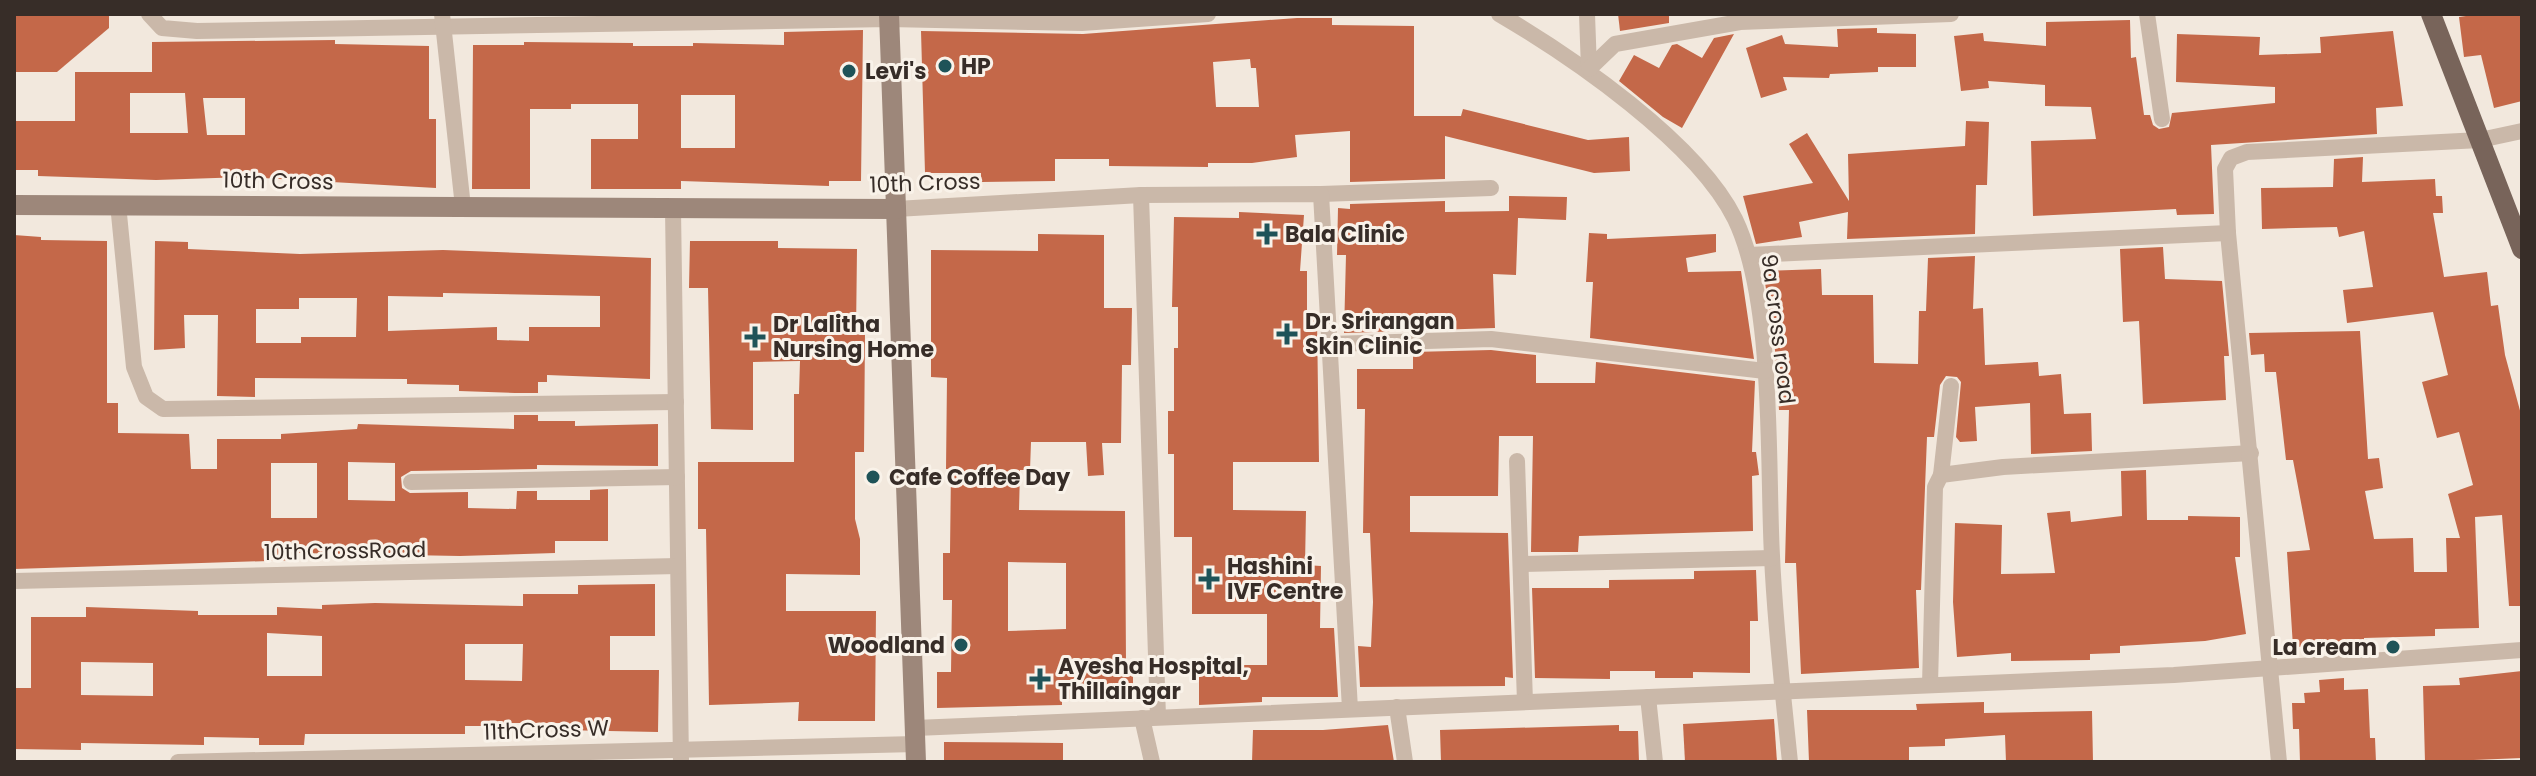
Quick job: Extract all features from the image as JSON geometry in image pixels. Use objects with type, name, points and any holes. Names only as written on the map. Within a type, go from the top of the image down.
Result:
[{"type":"main road","points":[[2431,14],[2522,249]]},
{"type":"street","points":[[149,14],[162,28],[197,31],[442,19],[889,16],[1082,23],[1208,14]]},
{"type":"street","name":"9a cross road","points":[[1499,14],[1589,69],[1664,133],[1709,181],[1735,220],[1749,255],[1765,371],[1772,558],[1790,762]]},
{"type":"street","points":[[1587,14],[1589,69]]},
{"type":"street","points":[[1589,69],[1615,44],[1725,24],[1951,14]]},
{"type":"street","points":[[2147,14],[2162,119]]},
{"type":"street","points":[[889,16],[916,745]]},
{"type":"street","points":[[442,19],[463,207]]},
{"type":"street","points":[[2279,762],[2228,233],[2225,169],[2231,158],[2247,152],[2480,140],[2522,131]]},
{"type":"street","name":"10th Cross","points":[[14,205],[896,209],[1141,195],[1321,194],[1491,188]]},
{"type":"street","points":[[1321,194],[1350,709]]},
{"type":"street","points":[[1141,195],[1152,762]]},
{"type":"street","points":[[118,204],[134,367],[146,397],[163,409],[676,402]]},
{"type":"street","points":[[673,209],[680,755]]},
{"type":"street","points":[[1749,255],[2228,233]]},
{"type":"street","points":[[1331,344],[1491,339],[1765,371]]},
{"type":"street","points":[[1930,685],[1935,487],[1941,475],[1951,386]]},
{"type":"street","points":[[1941,475],[2003,467],[2251,453]]},
{"type":"street","points":[[1517,461],[1525,702]]},
{"type":"street","points":[[411,482],[677,477]]},
{"type":"street","points":[[1521,564],[1772,558]]},
{"type":"street","name":"10thCrossRoad","points":[[14,581],[678,566]]},
{"type":"street","name":"11thCross W","points":[[178,762],[680,755],[916,745],[1150,718],[1930,685],[2270,668],[2522,650]]},
{"type":"street","points":[[1648,697],[1655,762]]},
{"type":"street","points":[[1397,707],[1405,762]]},
{"type":"building","points":[[14,14],[109,14],[109,28],[57,72],[14,72]]},
{"type":"building","points":[[1618,14],[1669,14],[1669,23],[1620,31]]},
{"type":"building","points":[[2522,14],[2522,101],[2494,108],[2481,55],[2464,57],[2459,17]]},
{"type":"building","points":[[1297,18],[1332,18],[1332,25],[1414,26],[1414,116],[1461,116],[1463,109],[1588,140],[1629,137],[1630,171],[1594,173],[1445,136],[1445,179],[1350,182],[1350,131],[1295,135],[1297,157],[1252,163],[1208,163],[1208,167],[1109,166],[1109,159],[1055,159],[1055,181],[981,182],[981,173],[925,173],[921,31],[1083,34]],"holes":[[[1250,59],[1251,68],[1256,68],[1259,107],[1216,107],[1213,62]]]},
{"type":"building","points":[[2130,20],[2131,58],[2136,57],[2144,115],[2150,115],[2153,125],[2159,129],[2169,127],[2172,113],[2275,103],[2275,87],[2176,82],[2177,34],[2260,37],[2259,55],[2321,53],[2320,37],[2393,31],[2403,106],[2376,108],[2377,134],[2211,145],[2214,214],[2177,215],[2176,209],[2033,216],[2031,141],[2096,139],[2091,107],[2045,106],[2045,85],[1988,81],[1989,88],[1961,91],[1954,36],[1983,33],[1984,41],[2046,46],[2046,22]]},
{"type":"building","points":[[1877,28],[1877,33],[1916,34],[1916,67],[1878,67],[1878,72],[1830,74],[1829,78],[1783,77],[1787,90],[1761,98],[1746,48],[1782,35],[1785,44],[1838,47],[1837,29]]},
{"type":"building","points":[[863,30],[861,181],[829,181],[829,186],[681,181],[681,189],[591,189],[591,139],[638,139],[638,104],[571,104],[571,109],[530,109],[530,189],[472,189],[473,45],[524,45],[524,42],[633,43],[633,46],[693,46],[693,43],[784,45],[784,32]],"holes":[[[681,95],[735,95],[735,148],[681,148]]]},
{"type":"building","points":[[1734,34],[1682,128],[1663,117],[1619,81],[1634,55],[1659,68],[1672,45],[1677,44],[1702,58],[1714,38]]},
{"type":"building","points":[[335,40],[335,44],[429,46],[429,119],[436,119],[436,188],[245,177],[156,180],[38,176],[38,170],[14,170],[14,121],[75,121],[75,72],[152,72],[152,42]],"holes":[[[130,93],[185,93],[188,133],[130,133]],[[203,98],[245,98],[245,135],[207,135]]]},
{"type":"building","points":[[1966,121],[1989,122],[1987,185],[1976,185],[1975,234],[1847,239],[1848,212],[1799,222],[1802,237],[1756,244],[1743,196],[1813,183],[1789,144],[1807,133],[1849,201],[1848,154],[1965,146]]},
{"type":"building","points":[[2363,157],[2362,182],[2435,179],[2436,196],[2442,196],[2443,213],[2433,213],[2444,277],[2487,272],[2491,306],[2498,305],[2505,355],[2522,418],[2522,606],[2509,606],[2502,515],[2475,517],[2479,628],[2435,629],[2435,636],[2364,638],[2364,645],[2293,647],[2287,552],[2310,550],[2293,460],[2286,460],[2276,372],[2265,372],[2264,354],[2251,355],[2249,333],[2360,331],[2368,459],[2379,458],[2383,488],[2365,491],[2374,539],[2413,538],[2414,572],[2447,572],[2446,538],[2460,538],[2448,494],[2473,485],[2459,432],[2437,438],[2422,382],[2448,375],[2433,312],[2347,323],[2343,290],[2373,287],[2364,231],[2339,237],[2337,227],[2262,229],[2261,188],[2333,187],[2334,159]]},
{"type":"building","points":[[1509,196],[1567,197],[1566,220],[1518,218],[1516,275],[1493,274],[1495,328],[1344,333],[1346,255],[1337,255],[1338,208],[1350,209],[1350,204],[1445,201],[1445,212],[1509,211]]},
{"type":"building","points":[[1239,212],[1304,215],[1300,271],[1307,271],[1307,320],[1317,320],[1319,462],[1233,462],[1233,510],[1306,511],[1305,565],[1321,566],[1320,628],[1334,628],[1338,697],[1262,697],[1262,702],[1199,705],[1199,665],[1267,665],[1267,614],[1192,614],[1192,537],[1174,537],[1174,454],[1168,454],[1168,411],[1174,411],[1174,348],[1178,348],[1178,307],[1172,307],[1174,217],[1239,218]]},
{"type":"building","points":[[1589,233],[1607,234],[1607,239],[1716,234],[1716,252],[1686,258],[1688,272],[1741,271],[1754,359],[1590,338],[1593,282],[1586,282]]},
{"type":"building","points":[[1038,234],[1104,235],[1104,308],[1132,308],[1131,365],[1122,365],[1121,443],[1102,443],[1104,475],[1088,476],[1086,442],[1031,442],[1030,470],[1020,470],[1019,510],[1125,511],[1126,663],[1133,663],[1133,700],[1062,699],[1062,705],[937,708],[937,672],[951,672],[952,600],[943,600],[943,553],[950,553],[951,469],[946,469],[947,378],[931,377],[931,250],[1038,251]],"holes":[[[1008,562],[1066,563],[1066,629],[1008,631]]]},
{"type":"building","points":[[14,235],[41,237],[41,240],[107,241],[107,403],[118,403],[118,433],[189,434],[191,469],[217,469],[217,439],[281,439],[281,434],[357,429],[358,424],[514,429],[514,415],[538,415],[538,421],[575,421],[575,426],[658,424],[658,466],[537,465],[537,469],[411,471],[401,477],[402,488],[410,493],[468,492],[468,508],[516,509],[517,491],[537,491],[537,500],[590,500],[590,490],[608,489],[608,541],[555,541],[555,553],[460,556],[299,553],[299,560],[14,569]],"holes":[[[348,462],[395,463],[395,501],[348,500]],[[271,463],[317,463],[317,518],[271,518]]]},
{"type":"building","points":[[155,241],[188,242],[188,249],[300,254],[443,250],[651,258],[650,379],[547,375],[547,382],[538,382],[538,393],[515,393],[459,391],[459,385],[407,384],[407,379],[255,378],[255,397],[217,396],[218,315],[184,315],[185,348],[154,350]],"holes":[[[443,293],[600,296],[600,327],[529,327],[529,341],[497,340],[497,327],[388,331],[388,296],[443,297]],[[299,298],[357,298],[356,337],[301,337],[301,343],[256,343],[256,309],[299,309]]]},
{"type":"building","points":[[690,241],[778,241],[778,248],[857,249],[856,333],[865,333],[864,452],[855,452],[855,519],[860,539],[860,575],[786,574],[786,611],[876,611],[875,721],[798,721],[799,702],[709,705],[706,529],[698,529],[698,462],[794,462],[794,394],[799,394],[800,361],[753,362],[753,430],[711,429],[708,288],[689,288]]},
{"type":"building","points":[[2163,247],[2165,279],[2222,281],[2229,356],[2224,356],[2226,400],[2143,404],[2139,321],[2123,322],[2120,249]]},
{"type":"building","points":[[1975,256],[1973,309],[1983,308],[1985,365],[2038,362],[2039,376],[2061,374],[2064,414],[2091,413],[2092,451],[2031,454],[2030,403],[1975,407],[1977,441],[1960,442],[1956,437],[1961,382],[1957,377],[1946,376],[1940,385],[1934,437],[1927,437],[1921,590],[1916,590],[1919,668],[1801,674],[1796,563],[1785,563],[1789,410],[1779,410],[1774,336],[1763,271],[1821,269],[1822,295],[1873,295],[1874,363],[1918,364],[1919,311],[1926,311],[1928,258]]},
{"type":"building","points":[[1491,350],[1536,355],[1536,383],[1595,383],[1596,362],[1755,381],[1752,452],[1756,452],[1759,475],[1752,476],[1753,531],[1579,536],[1578,552],[1531,552],[1533,436],[1499,436],[1498,496],[1410,496],[1410,532],[1508,533],[1513,678],[1505,677],[1505,686],[1360,687],[1358,646],[1371,647],[1373,602],[1370,533],[1363,533],[1365,409],[1357,409],[1357,369],[1413,369],[1413,352]]},
{"type":"building","points":[[2146,470],[2147,520],[2188,520],[2188,516],[2240,517],[2240,557],[2235,557],[2246,634],[2205,641],[2120,646],[2120,653],[2090,654],[2090,660],[2011,661],[2011,653],[1957,657],[1953,602],[1955,523],[2002,525],[2001,574],[2055,573],[2047,513],[2070,511],[2071,522],[2122,516],[2121,471]]},
{"type":"building","points":[[1756,570],[1758,621],[1750,621],[1750,673],[1693,672],[1693,678],[1655,678],[1655,671],[1610,671],[1610,679],[1535,678],[1532,588],[1609,588],[1609,580],[1694,579],[1694,571]]},
{"type":"building","points":[[655,584],[655,636],[610,636],[610,670],[659,670],[658,732],[560,730],[560,723],[504,723],[504,726],[465,726],[465,734],[305,734],[304,745],[259,745],[259,738],[204,737],[204,745],[81,743],[81,750],[14,749],[14,688],[31,688],[31,617],[86,617],[86,607],[198,611],[198,615],[277,615],[277,607],[322,609],[322,605],[375,603],[523,606],[523,594],[578,594],[578,585]],"holes":[[[267,633],[322,636],[322,676],[267,676]],[[465,644],[523,644],[522,681],[465,680]],[[81,662],[153,663],[153,696],[81,695]]]},
{"type":"building","points":[[2522,671],[2522,758],[2425,762],[2423,686],[2460,685],[2459,678]]},
{"type":"building","points":[[2344,678],[2344,690],[2368,689],[2370,738],[2375,738],[2376,762],[2300,762],[2299,729],[2293,729],[2292,703],[2305,703],[2304,693],[2320,692],[2319,680]]},
{"type":"building","points":[[1984,702],[1984,713],[2092,711],[2093,762],[2006,762],[2005,735],[1945,739],[1945,746],[1909,747],[1909,762],[1809,762],[1807,710],[1917,710],[1916,704]]},
{"type":"building","points":[[1774,719],[1777,762],[1685,762],[1683,724]]},
{"type":"building","points":[[1388,725],[1394,762],[1252,762],[1253,730],[1323,730]]},
{"type":"building","points":[[1619,725],[1619,731],[1638,731],[1639,762],[1441,762],[1440,730]]},
{"type":"building","points":[[944,742],[1063,743],[1063,762],[944,762]]},
{"type":"place","name":"HP","points":[[945,66]]},
{"type":"place","name":"Levi's","points":[[849,71]]},
{"type":"place","name":"Bala Clinic","points":[[1267,234]]},
{"type":"place","name":"Dr. Srirangan Skin Clinic","points":[[1287,334]]},
{"type":"place","name":"Dr Lalitha Nursing Home","points":[[755,337]]},
{"type":"place","name":"Cafe Coffee Day","points":[[873,477]]},
{"type":"place","name":"Hashini IVF Centre","points":[[1209,579]]},
{"type":"place","name":"Woodland","points":[[961,645]]},
{"type":"place","name":"La cream","points":[[2393,647]]},
{"type":"place","name":"Ayesha Hospital, Thillaingar","points":[[1040,679]]}]
